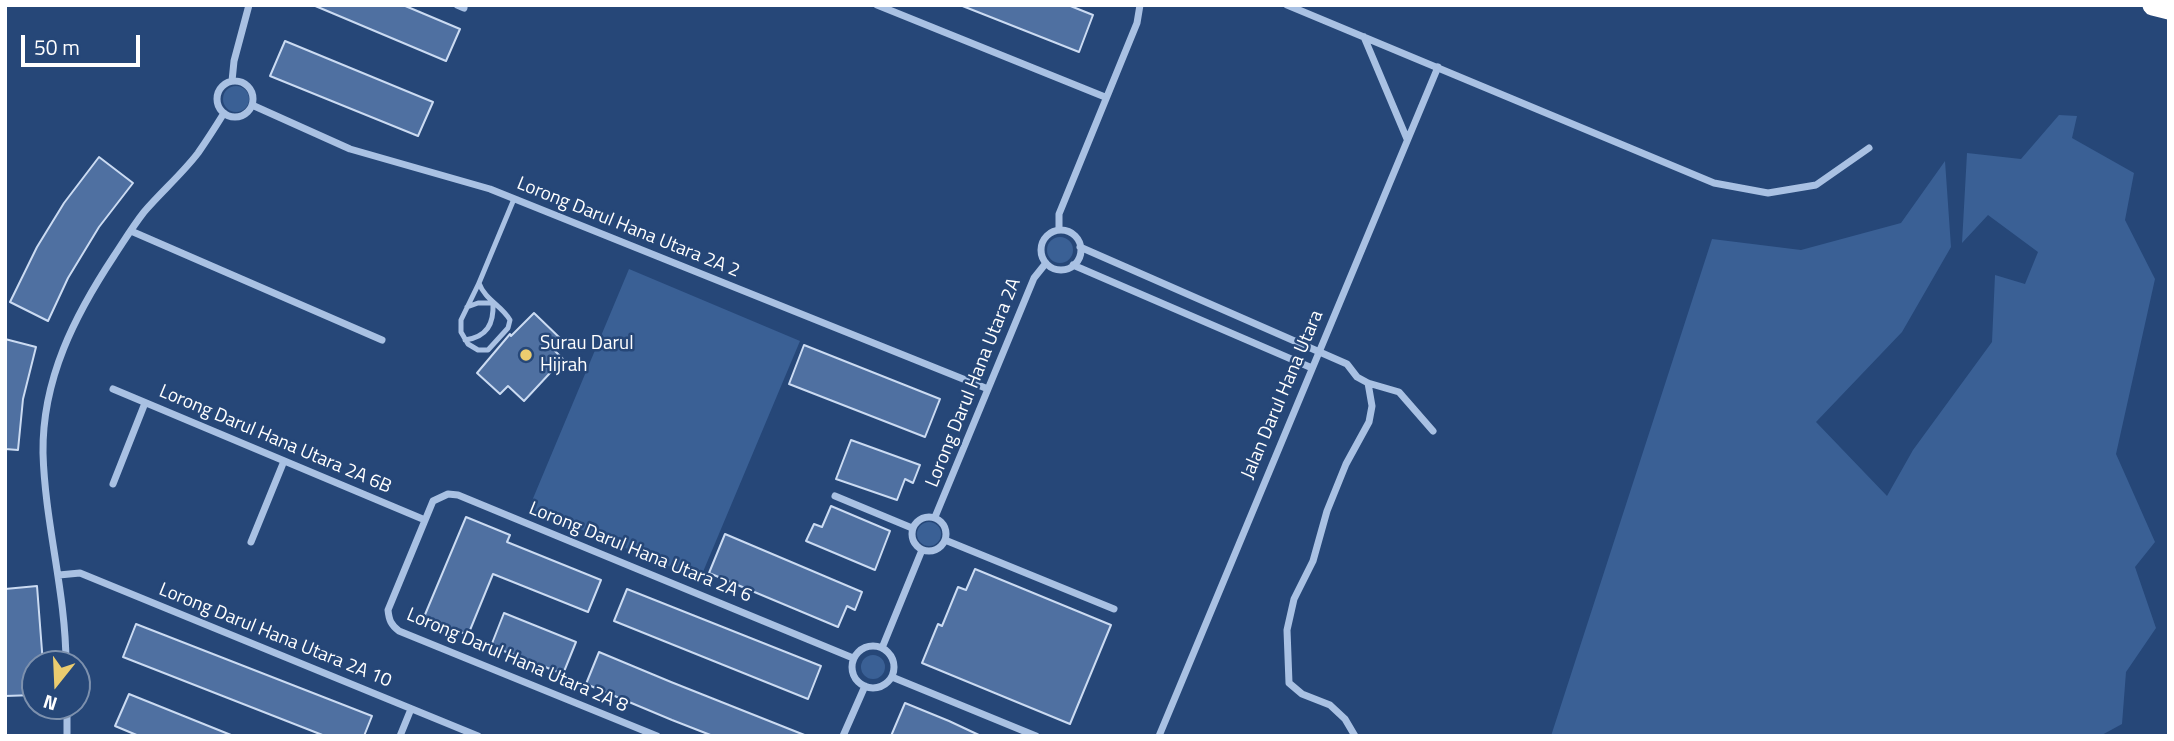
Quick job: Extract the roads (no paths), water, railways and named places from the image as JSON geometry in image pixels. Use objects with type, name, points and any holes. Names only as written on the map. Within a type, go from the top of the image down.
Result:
[{"type":"highway","points":[[2153,5],[2169,9]]},
{"type":"street","points":[[232,81],[234,61],[249,5]]},
{"type":"street","points":[[877,5],[1105,97]]},
{"type":"street","points":[[1059,230],[1059,214],[1137,23],[1140,5]]},
{"type":"street","points":[[1287,5],[1714,183],[1768,193],[1816,185],[1869,148]]},
{"type":"street","points":[[1364,37],[1407,139]]},
{"type":"street","name":"Jalan Darul Hana Utara","points":[[1159,736],[1438,67]]},
{"type":"street","points":[[232,81],[248,86],[253,97],[252,106],[242,116],[236,117],[220,109],[218,97],[222,87],[232,81]]},
{"type":"street","name":"Lorong Darul Hana Utara 2A 2","points":[[252,106],[350,149],[490,189],[988,389]]},
{"type":"street","points":[[65,650],[59,575],[45,491],[43,450],[46,415],[55,370],[74,322],[91,291],[143,213],[197,154],[225,113]]},
{"type":"street","points":[[1059,230],[1074,235],[1080,247],[1080,254],[1073,265],[1061,270],[1054,269],[1041,255],[1042,242],[1051,233],[1059,230]]},
{"type":"street","points":[[131,231],[382,340]]},
{"type":"street","points":[[1080,247],[1348,364],[1357,377],[1399,392],[1433,432]]},
{"type":"street","name":"Lorong Darul Hana Utara 2A","points":[[935,517],[1034,278],[1046,263]]},
{"type":"street","points":[[1073,265],[1312,368]]},
{"type":"street","points":[[1355,736],[1345,719],[1330,705],[1303,694],[1289,683],[1287,630],[1294,599],[1313,561],[1327,511],[1346,464],[1369,422],[1372,406],[1368,383]]},
{"type":"street","name":"Lorong Darul Hana Utara 2A 6B","points":[[113,389],[425,520]]},
{"type":"street","points":[[113,484],[145,403]]},
{"type":"street","points":[[251,542],[284,461]]},
{"type":"street","name":"Lorong Darul Hana Utara 2A 6","points":[[425,520],[433,501],[448,494],[458,495],[853,658]]},
{"type":"street","points":[[835,496],[912,528]]},
{"type":"street","points":[[922,550],[912,538],[912,528],[919,519],[935,517],[944,525],[946,540]]},
{"type":"street","name":"Lorong Darul Hana Utara 2A 8","points":[[425,520],[388,610],[393,626],[399,631],[657,736]]},
{"type":"street","points":[[922,550],[935,550],[946,540]]},
{"type":"street","points":[[946,540],[1114,609]]},
{"type":"street","points":[[882,648],[922,550]]},
{"type":"street","name":"Lorong Darul Hana Utara 2A 10","points":[[59,575],[80,573],[478,736]]},
{"type":"street","points":[[865,647],[882,648],[894,661],[892,677],[878,688],[864,686],[854,677],[853,658],[865,647]]},
{"type":"street","points":[[892,677],[1036,736]]},
{"type":"street","points":[[843,736],[864,686]]},
{"type":"street","points":[[400,736],[411,709]]},
{"type":"lane","points":[[479,283],[482,294],[506,313],[510,320],[508,328],[488,349],[478,350],[461,332],[461,320],[514,199]]},
{"type":"lane","points":[[467,307],[478,303],[493,303]]},
{"type":"lane","points":[[466,340],[477,338],[492,323],[493,303]]},
{"type":"place","name":"Surau Darul Hijrah","points":[[526,355]]}]
